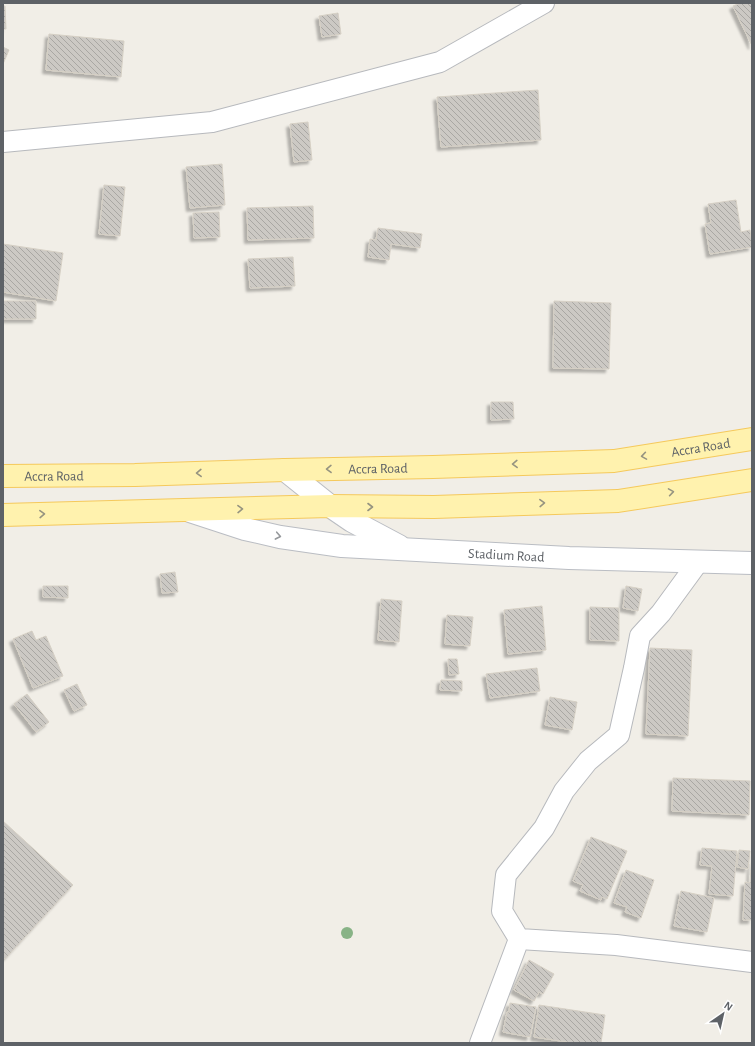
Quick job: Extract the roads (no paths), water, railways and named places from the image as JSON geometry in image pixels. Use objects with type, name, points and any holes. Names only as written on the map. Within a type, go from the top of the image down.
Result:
[{"type":"main road","name":"Accra Road","points":[[3,476],[134,476],[286,470],[614,461],[752,439]]},
{"type":"main road","name":"Stadium Road","points":[[286,470],[330,506],[358,524],[405,549],[569,558],[752,563]]},
{"type":"main road","points":[[3,515],[330,506],[434,507],[618,501],[752,480]]},
{"type":"main road","points":[[187,510],[245,529],[280,537],[342,546],[405,549]]},
{"type":"street","points":[[3,142],[212,122],[440,62],[544,3]]},
{"type":"street","points":[[519,939],[502,911],[506,875],[544,828],[564,790],[588,761],[619,735],[640,636],[661,613],[699,561]]},
{"type":"street","points":[[519,939],[616,945],[752,962]]},
{"type":"street","points":[[480,1043],[519,939]]}]
